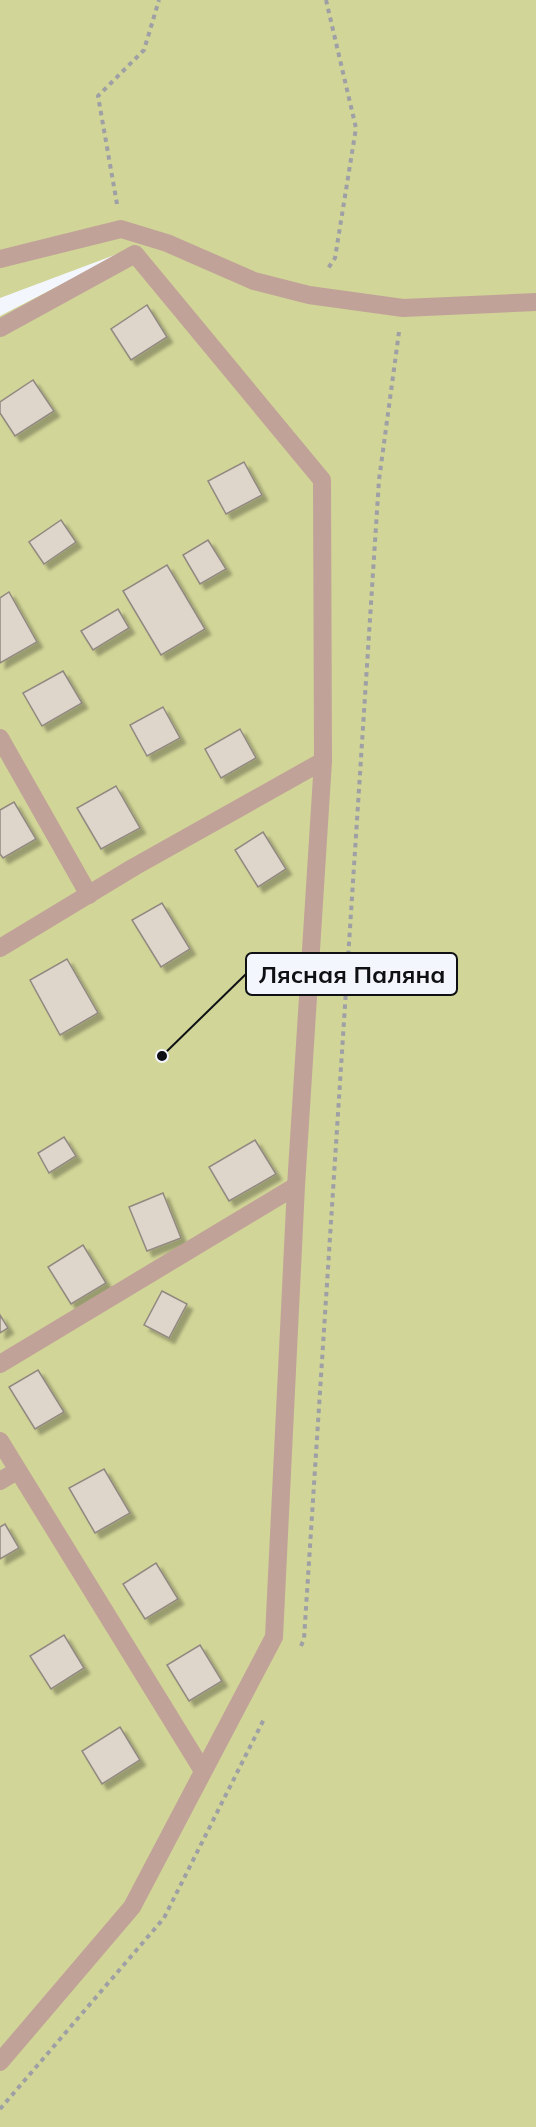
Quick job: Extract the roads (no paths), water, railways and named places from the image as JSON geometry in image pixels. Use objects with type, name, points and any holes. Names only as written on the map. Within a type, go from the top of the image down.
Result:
[{"type":"street","points":[[0,259],[121,229],[167,243],[254,281],[309,295],[403,308],[536,302]]},
{"type":"street","points":[[0,328],[135,254],[322,480],[323,761],[296,1186],[274,1637],[132,1907],[0,2062]]},
{"type":"street","points":[[0,738],[88,895]]},
{"type":"street","points":[[0,948],[134,867],[323,761]]},
{"type":"street","points":[[0,1364],[296,1186]]},
{"type":"street","points":[[0,1441],[203,1771]]},
{"type":"street","points":[[0,1481],[17,1471]]},
{"type":"place","name":"Лясная Паляна","points":[[162,1056]]}]
